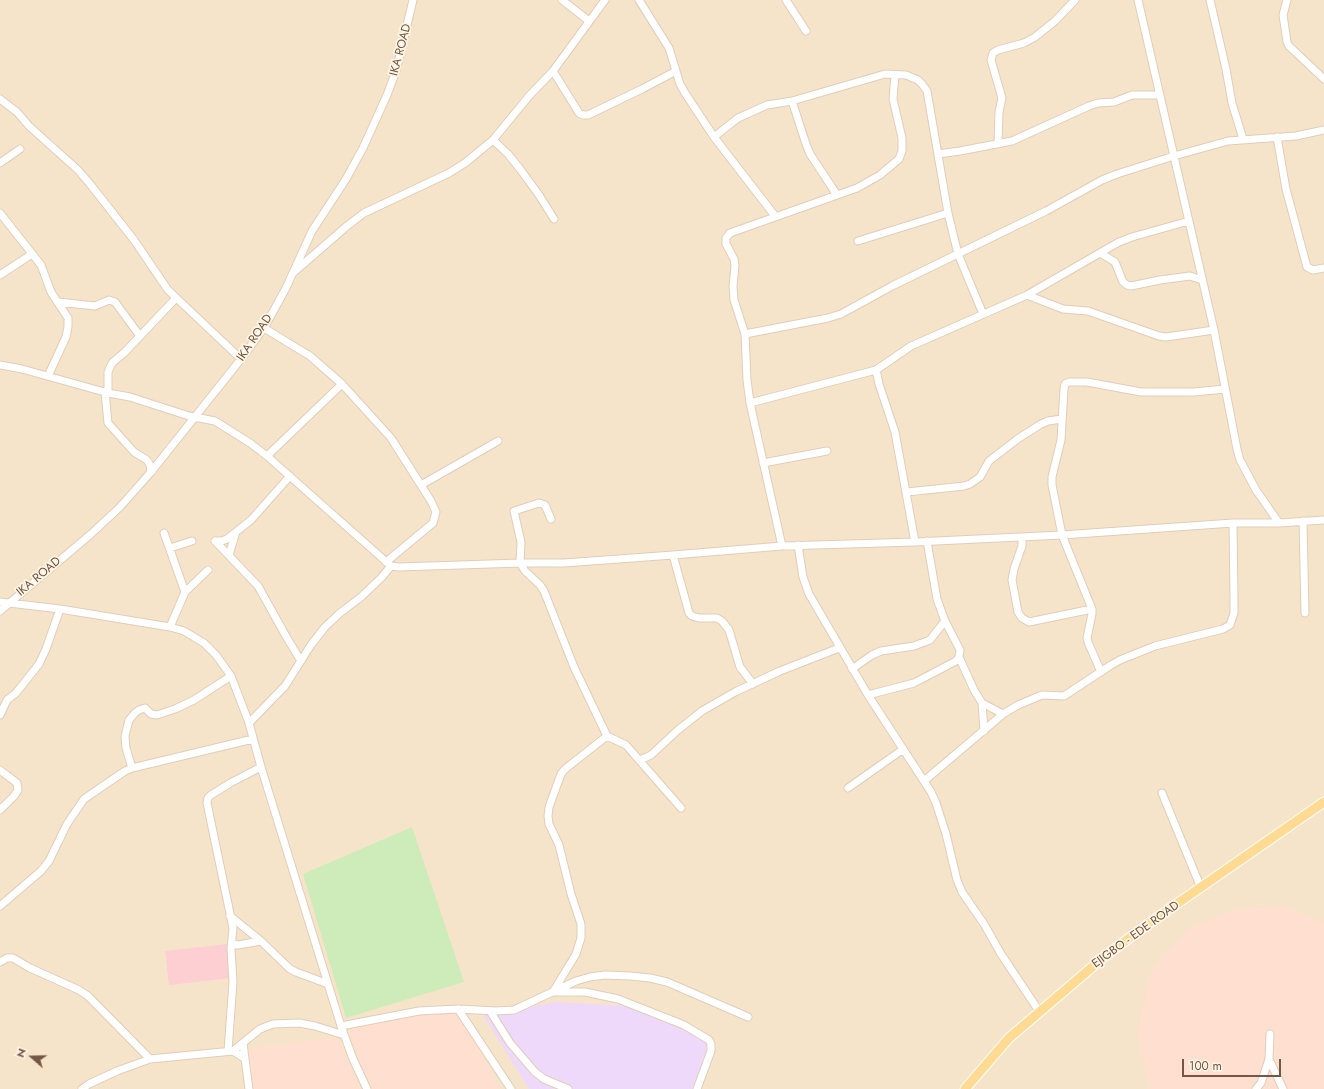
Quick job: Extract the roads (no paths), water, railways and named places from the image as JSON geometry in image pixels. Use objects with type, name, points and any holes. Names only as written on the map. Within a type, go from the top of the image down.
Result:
[{"type":"main road","name":"EJIGBO - EDE ROAD","points":[[965,1089],[1009,1038],[1104,957],[1152,921],[1324,802]]},
{"type":"street","name":"IKA ROAD","points":[[0,611],[91,534],[120,507],[151,472],[264,328],[286,288],[312,231],[346,179],[363,148],[396,71],[413,0]]},
{"type":"street","points":[[562,0],[589,21]]},
{"type":"street","points":[[639,0],[669,48],[685,93],[714,137],[775,216]]},
{"type":"street","points":[[786,0],[806,31]]},
{"type":"street","points":[[998,144],[999,112],[1002,98],[991,60],[994,53],[998,50],[1024,43],[1035,37],[1055,21],[1075,0]]},
{"type":"street","points":[[1138,0],[1214,330],[1237,449],[1240,460],[1256,490],[1279,523]]},
{"type":"street","points":[[1210,0],[1226,69],[1232,104],[1244,139]]},
{"type":"street","points":[[1287,0],[1283,15],[1286,42],[1324,79]]},
{"type":"street","points":[[292,273],[364,213],[449,173],[465,163],[493,140],[529,96],[553,71],[589,21],[601,1]]},
{"type":"street","points":[[553,71],[579,113],[583,115],[588,115],[676,71]]},
{"type":"street","points":[[714,137],[742,116],[767,105],[792,101],[885,74],[906,75],[918,80],[927,91],[948,213],[958,254],[984,314]]},
{"type":"street","points":[[782,546],[750,403],[747,380],[745,334],[734,300],[733,286],[735,266],[734,259],[726,244],[726,238],[730,233],[856,188],[880,175],[899,159],[902,152],[902,138],[893,99],[895,75]]},
{"type":"street","points":[[938,154],[1012,141],[1098,103],[1114,102],[1132,95],[1159,94]]},
{"type":"street","points":[[0,99],[17,112],[29,126],[69,161],[90,184],[134,240],[168,290],[241,359]]},
{"type":"street","points":[[792,101],[808,149],[837,195]]},
{"type":"street","points":[[745,334],[828,318],[840,314],[892,286],[1046,211],[1102,180],[1174,156],[1228,141],[1305,134],[1324,130]]},
{"type":"street","points":[[1277,137],[1286,189],[1307,267],[1313,270],[1324,268]]},
{"type":"street","points":[[493,140],[508,154],[520,169],[540,195],[554,219]]},
{"type":"street","points":[[0,163],[20,149]]},
{"type":"street","points":[[858,242],[948,213]]},
{"type":"street","points":[[0,214],[41,264],[48,285],[68,318],[66,337],[48,376]]},
{"type":"street","points":[[750,403],[876,370],[911,346],[1027,295],[1119,242],[1189,221]]},
{"type":"street","points":[[1100,253],[1115,262],[1123,282],[1127,285],[1132,286],[1190,276],[1202,280]]},
{"type":"street","points":[[0,275],[32,254]]},
{"type":"street","points":[[1027,295],[1068,311],[1088,312],[1159,336],[1166,337],[1214,330]]},
{"type":"street","points":[[151,472],[148,460],[134,452],[108,423],[108,372],[112,363],[176,298]]},
{"type":"street","points":[[58,302],[96,306],[109,300],[115,302],[140,336]]},
{"type":"street","points":[[249,723],[285,686],[311,645],[325,627],[340,612],[361,597],[381,578],[389,564],[433,523],[436,512],[421,485],[391,438],[342,384],[310,356],[264,328]]},
{"type":"street","points":[[0,365],[130,397],[183,414],[215,421],[250,443],[267,456],[389,564],[407,567],[564,563],[673,556],[798,545],[1022,537],[1233,523],[1279,523],[1324,520]]},
{"type":"street","points":[[876,370],[878,384],[895,432],[915,542]]},
{"type":"street","points":[[864,373],[878,384]]},
{"type":"street","points":[[1101,672],[1088,642],[1092,609],[1062,535],[1052,484],[1052,477],[1061,440],[1065,384],[1069,382],[1087,382],[1141,392],[1194,392],[1226,389]]},
{"type":"street","points":[[267,456],[342,384]]},
{"type":"street","points":[[907,492],[964,486],[970,484],[980,477],[988,461],[1019,438],[1048,421],[1062,420]]},
{"type":"street","points":[[421,485],[498,441]]},
{"type":"street","points":[[763,463],[827,451]]},
{"type":"street","points":[[290,476],[250,520],[222,541],[215,541],[258,586],[301,661]]},
{"type":"street","points":[[551,519],[545,505],[540,502],[514,511],[521,542],[520,563],[525,571],[540,585],[544,591],[574,667],[607,736],[626,745],[681,808]]},
{"type":"street","points":[[1303,521],[1305,613]]},
{"type":"street","points":[[924,781],[1003,714],[1018,705],[1042,694],[1064,696],[1120,660],[1155,646],[1223,629],[1230,625],[1234,613],[1233,523]]},
{"type":"street","points":[[229,555],[236,532]]},
{"type":"street","points":[[164,533],[185,592]]},
{"type":"street","points":[[1022,537],[1021,552],[1014,569],[1012,580],[1018,612],[1022,618],[1029,622],[1092,609]]},
{"type":"street","points":[[170,548],[192,541]]},
{"type":"street","points":[[927,541],[937,599],[945,621],[960,650],[959,657],[974,690],[982,703],[984,731]]},
{"type":"street","points":[[798,545],[803,577],[808,590],[839,648],[936,802],[946,834],[957,880],[962,892],[1039,1011]]},
{"type":"street","points":[[673,556],[689,613],[692,616],[699,618],[717,618],[725,624],[729,630],[740,667],[753,684]]},
{"type":"street","points":[[170,627],[185,592],[208,570]]},
{"type":"street","points":[[0,602],[60,608],[170,627],[184,631],[204,642],[216,655],[231,676],[249,723],[261,767],[341,1026],[353,1059],[367,1089]]},
{"type":"street","points":[[0,715],[7,700],[16,692],[39,664],[46,649],[60,608]]},
{"type":"street","points":[[852,669],[872,655],[881,651],[914,646],[930,640],[945,621]]},
{"type":"street","points":[[640,760],[651,755],[678,730],[702,711],[735,692],[839,648]]},
{"type":"street","points":[[868,695],[914,683],[956,661],[959,657]]},
{"type":"street","points":[[132,768],[126,748],[125,736],[129,720],[135,713],[145,708],[150,714],[157,715],[175,709],[194,700],[231,676]]},
{"type":"street","points":[[982,703],[1003,714]]},
{"type":"street","points":[[553,992],[576,954],[581,938],[581,924],[570,894],[559,845],[549,824],[549,807],[561,774],[565,769],[607,736]]},
{"type":"street","points":[[0,906],[41,871],[49,861],[67,824],[84,799],[126,771],[132,768],[253,739]]},
{"type":"street","points":[[848,788],[902,750]]},
{"type":"street","points":[[230,1051],[233,982],[231,958],[233,928],[206,803],[211,795],[261,767]]},
{"type":"street","points":[[0,770],[17,783],[18,790],[0,810]]},
{"type":"street","points":[[1162,793],[1201,888]]},
{"type":"street","points":[[230,916],[296,972],[328,984]]},
{"type":"street","points":[[232,944],[238,945],[261,941]]},
{"type":"street","points":[[0,962],[7,958],[14,958],[30,968],[79,990],[88,996],[150,1059]]},
{"type":"street","points":[[341,1026],[419,1011],[458,1009],[490,1011],[514,1010],[576,981],[590,977],[618,976],[650,978],[667,982],[748,1017]]},
{"type":"street","points":[[553,992],[585,992],[618,999],[684,1025],[709,1040],[711,1044],[711,1051],[697,1089]]},
{"type":"street","points":[[458,1009],[511,1089]]},
{"type":"street","points":[[490,1011],[510,1043],[535,1072],[544,1079],[568,1089]]},
{"type":"street","points":[[82,1089],[90,1087],[117,1071],[150,1059],[230,1051],[243,1043],[260,1029],[273,1024],[285,1023],[315,1026],[344,1035]]},
{"type":"street","points":[[1256,1089],[1261,1082],[1269,1059],[1270,1034]]},
{"type":"street","points":[[243,1043],[249,1089]]},
{"type":"street","points":[[230,1051],[244,1058]]},
{"type":"street","points":[[1269,1059],[1283,1089]]}]
